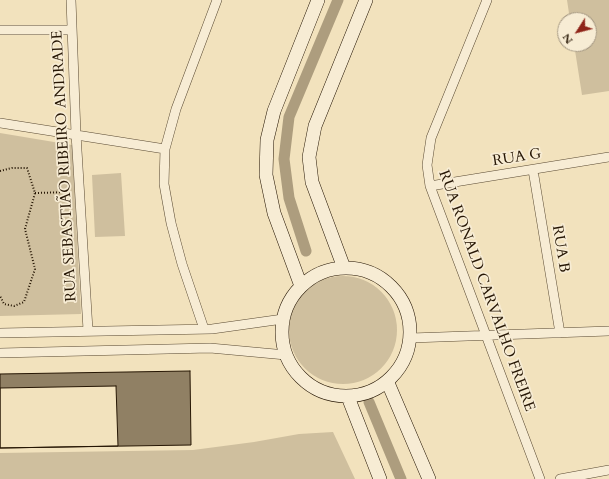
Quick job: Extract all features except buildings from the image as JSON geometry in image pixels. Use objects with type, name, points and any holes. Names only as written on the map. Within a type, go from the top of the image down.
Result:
[{"type":"main road","points":[[301,286],[274,213],[266,175],[267,140],[274,111],[318,0]]},
{"type":"main road","points":[[344,268],[312,182],[309,157],[315,126],[366,0]]},
{"type":"main road","points":[[344,268],[362,270],[393,288],[404,303],[410,320],[411,338],[404,363],[388,382],[369,393],[348,397],[329,395],[311,386],[296,373],[286,356],[282,337],[283,319],[287,306],[301,286],[314,276],[328,270],[344,268]]},
{"type":"main road","points":[[388,382],[429,479]]},
{"type":"main road","points":[[348,397],[380,479]]},
{"type":"street","name":"RUA SEBASTIÃO RIBEIRO ANDRADE","points":[[71,0],[76,134],[88,330]]},
{"type":"street","points":[[204,329],[182,264],[171,223],[164,184],[165,149],[176,108],[217,0]]},
{"type":"street","name":"RUA RONALD CARVALHO FREIRE","points":[[488,0],[431,138],[427,165],[430,186],[540,479]]},
{"type":"street","points":[[0,30],[72,30]]},
{"type":"street","points":[[0,123],[165,149]]},
{"type":"street","name":"RUA G","points":[[430,186],[609,157]]},
{"type":"street","name":"RUA B","points":[[533,170],[560,333]]},
{"type":"street","points":[[0,333],[88,330],[204,329],[283,319]]},
{"type":"street","points":[[411,338],[487,337],[609,331]]},
{"type":"street","points":[[0,353],[210,348],[286,356]]},
{"type":"street","points":[[560,479],[609,470]]},
{"type":"path","points":[[0,171],[12,168],[27,168],[35,193],[25,229],[35,269],[24,302],[14,306],[4,304],[0,296]]},
{"type":"path","points":[[35,193],[80,192]]},
{"type":"shaded area","points":[[567,0],[609,0],[609,91],[582,95],[575,52],[597,52],[597,12],[569,12]]},
{"type":"shaded area","points":[[0,133],[72,145],[81,314],[0,316]]},
{"type":"shaded area","points":[[121,173],[125,236],[95,237],[92,175]]},
{"type":"shaded area","points":[[343,276],[364,280],[381,292],[393,309],[397,330],[393,351],[381,368],[364,380],[343,384],[322,380],[305,368],[293,351],[289,330],[293,309],[305,292],[322,280]]},
{"type":"shaded area","points":[[333,432],[355,479],[0,479],[0,453],[193,450],[299,434]]},
{"type":"waterway","points":[[306,251],[289,198],[284,159],[289,117],[338,0]]},
{"type":"waterway","points":[[369,402],[401,479]]}]
